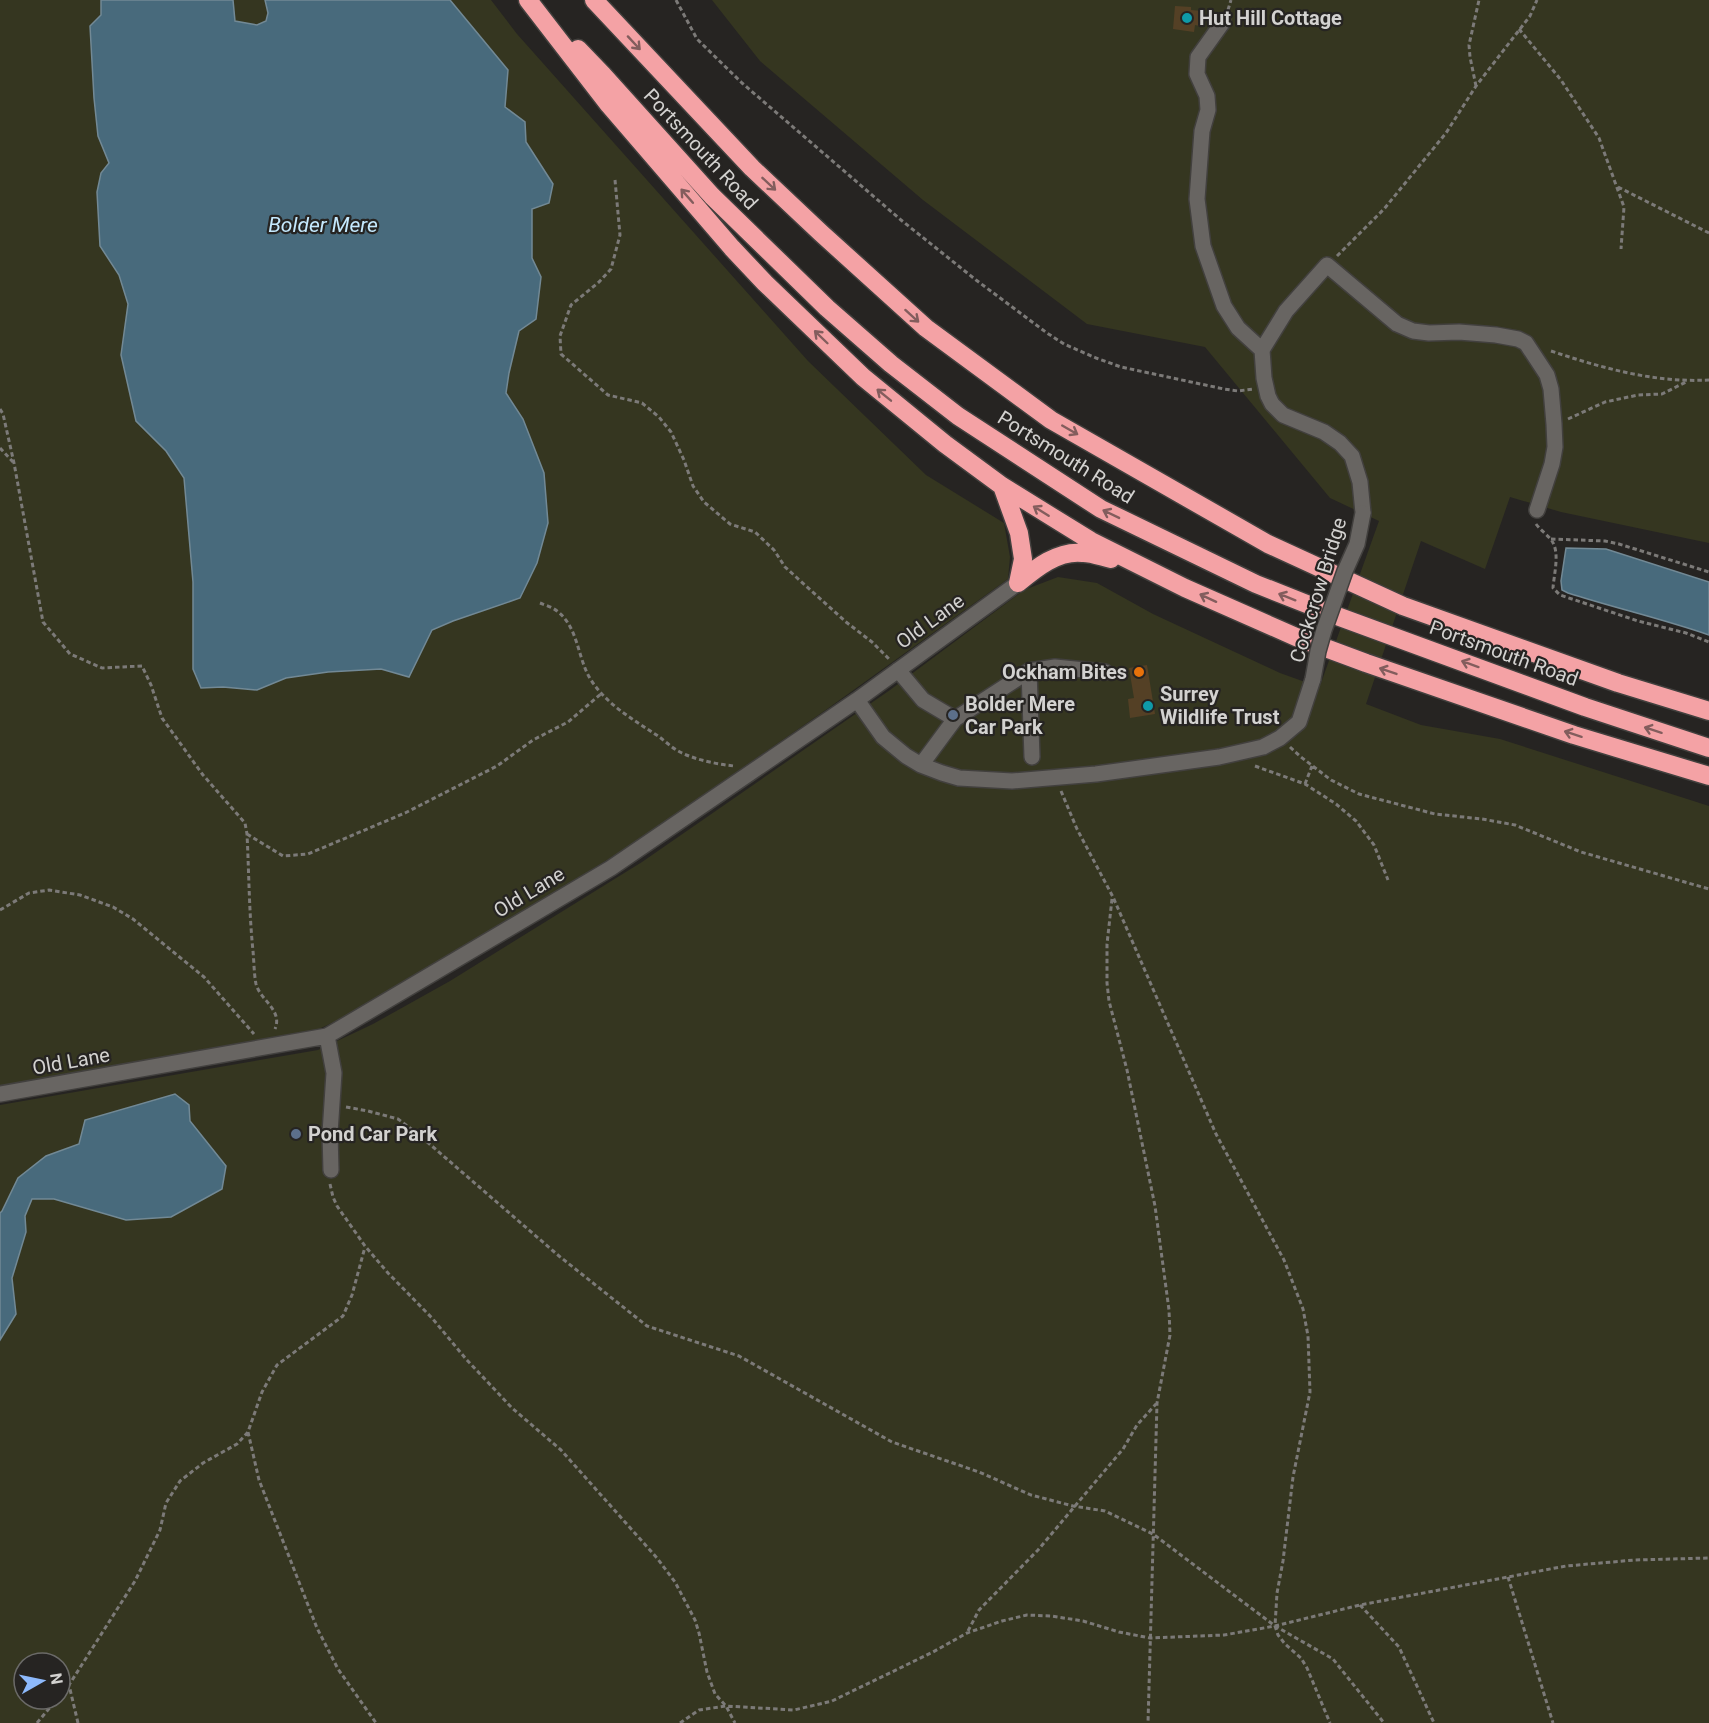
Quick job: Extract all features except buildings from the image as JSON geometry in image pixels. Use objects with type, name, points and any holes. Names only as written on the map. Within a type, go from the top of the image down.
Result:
[{"type":"highway","points":[[529,0],[609,105],[732,248],[759,276],[863,377],[945,444],[1002,486],[1090,541],[1267,625],[1366,663],[1574,735],[1709,776]]},
{"type":"highway","name":"Portsmouth Road","points":[[529,0],[603,75],[712,196],[827,308],[891,364],[958,417],[1101,509],[1256,584],[1337,616],[1586,707],[1709,748]]},
{"type":"highway","name":"Portsmouth Road","points":[[594,0],[752,168],[820,233],[926,328],[1051,420],[1268,544],[1403,606],[1618,683],[1704,709]]},
{"type":"highway","points":[[1002,486],[1019,533],[1023,559],[1018,583]]},
{"type":"highway","points":[[1018,583],[1039,566],[1058,556],[1081,552],[1139,565]]},
{"type":"street","points":[[1223,22],[1198,57],[1197,74],[1207,96],[1208,110],[1202,131],[1197,199],[1203,246],[1224,306],[1238,328],[1262,350]]},
{"type":"street","points":[[1266,388],[1262,350],[1286,311],[1327,265],[1397,324],[1413,331],[1459,332],[1518,339],[1526,343],[1547,375],[1551,389],[1555,447],[1538,510]]},
{"type":"street","name":"Cockcrow Bridge","points":[[1266,388],[1272,404],[1283,415],[1324,432],[1341,442],[1352,456],[1360,482],[1363,513],[1357,544],[1324,630],[1313,679],[1299,722],[1280,738]]},
{"type":"street","name":"Old Lane","points":[[0,1094],[327,1036],[611,868],[857,700],[1018,583]]},
{"type":"street","points":[[921,765],[955,719],[1029,671],[1055,667],[1104,672]]},
{"type":"street","points":[[898,670],[923,700],[955,719]]},
{"type":"street","points":[[1029,671],[1032,757]]},
{"type":"street","points":[[857,700],[883,737],[906,756],[921,765],[959,778],[1012,781],[1096,774],[1235,754],[1263,747],[1280,738]]},
{"type":"street","points":[[327,1036],[334,1073],[331,1170]]},
{"type":"path","points":[[676,0],[697,39],[742,83],[901,220],[976,280],[1056,338],[1096,358],[1121,367],[1238,391],[1266,388]]},
{"type":"path","points":[[1476,86],[1470,45],[1479,0]]},
{"type":"path","points":[[1327,265],[1384,209],[1446,133],[1476,86],[1530,16],[1537,0]]},
{"type":"path","points":[[1519,29],[1562,80],[1599,138],[1624,207],[1621,249]]},
{"type":"path","points":[[615,180],[620,235],[612,269],[571,305],[560,336],[561,354],[608,394],[642,403],[659,417],[671,432],[693,486],[704,501],[730,524],[755,532],[774,550],[785,567],[846,622],[885,653],[898,670]]},
{"type":"path","points":[[1616,187],[1709,233]]},
{"type":"path","points":[[1526,343],[1624,373],[1687,381],[1709,380]]},
{"type":"path","points":[[1554,424],[1605,402],[1638,395],[1662,394],[1687,381]]},
{"type":"path","points":[[0,409],[14,464],[43,622],[70,654],[102,668],[142,666],[162,718],[203,775],[245,823],[256,985],[263,997],[274,1008],[277,1023],[273,1031]]},
{"type":"path","points":[[0,448],[14,464]]},
{"type":"path","points":[[1709,573],[1619,544],[1605,541],[1551,539],[1556,548],[1557,557],[1553,588],[1560,595],[1709,642]]},
{"type":"path","points":[[540,603],[556,610],[569,624],[583,666],[592,682],[632,719],[680,752],[725,765],[757,768]]},
{"type":"path","points":[[247,834],[283,856],[308,854],[405,813],[497,766],[533,740],[568,722],[602,693]]},
{"type":"path","points":[[1280,738],[1331,780],[1359,794],[1435,814],[1515,825],[1581,852],[1709,889]]},
{"type":"path","points":[[1235,754],[1258,768],[1305,784],[1356,820],[1374,845],[1388,880]]},
{"type":"path","points":[[1305,784],[1312,766]]},
{"type":"path","points":[[1068,808],[1113,897],[1216,1134],[1284,1260],[1303,1309],[1308,1336],[1310,1392],[1293,1477],[1277,1593],[1275,1626],[1285,1644],[1302,1658],[1330,1723]]},
{"type":"path","points":[[0,910],[29,893],[49,890],[80,895],[113,907],[133,919],[204,977],[255,1035],[260,1049]]},
{"type":"path","points":[[1113,897],[1107,944],[1109,1001],[1127,1070],[1155,1206],[1169,1310],[1170,1335],[1157,1403],[1148,1723]]},
{"type":"path","points":[[332,1104],[398,1119],[647,1326],[739,1356],[892,1442],[978,1472],[1031,1495],[1073,1506],[1105,1511],[1153,1534],[1275,1626],[1333,1659],[1384,1723]]},
{"type":"path","points":[[331,1170],[330,1183],[337,1206],[365,1246],[512,1408],[561,1450],[657,1558],[675,1582],[695,1620],[707,1672],[716,1694],[735,1723]]},
{"type":"path","points":[[72,1680],[135,1581],[160,1530],[166,1503],[180,1481],[203,1463],[237,1444],[248,1432],[262,1392],[277,1365],[343,1316],[352,1295],[365,1246]]},
{"type":"path","points":[[967,1633],[979,1610],[1038,1550],[1123,1449],[1137,1425],[1157,1403]]},
{"type":"path","points":[[248,1432],[259,1480],[316,1628],[338,1669],[376,1723]]},
{"type":"path","points":[[680,1723],[699,1710],[726,1706],[794,1710],[831,1701],[967,1633],[1027,1615],[1083,1621],[1119,1632],[1150,1638],[1224,1635],[1275,1626],[1360,1605],[1566,1566],[1635,1560],[1709,1558]]},
{"type":"path","points":[[1508,1577],[1553,1723]]},
{"type":"path","points":[[1360,1605],[1399,1647],[1434,1723]]},
{"type":"path","points":[[72,1698],[78,1723]]},
{"type":"path","points":[[37,1723],[47,1711]]},
{"type":"green space","points":[[0,0],[491,0],[517,34],[808,361],[926,475],[1004,523],[1010,557],[1008,579],[830,707],[628,847],[349,1015],[306,1035],[0,1086]]},
{"type":"green space","points":[[712,0],[1709,0],[1709,543],[1561,512],[1510,497],[1485,569],[1421,541],[1366,704],[1421,725],[1500,739],[1709,806],[1709,1723],[0,1723],[0,1105],[318,1050],[373,1024],[450,981],[642,862],[890,690],[1024,590],[1058,577],[1097,583],[1153,614],[1280,673],[1319,687],[1379,521],[1330,498],[1205,347],[1087,324],[923,200],[760,61]]},
{"type":"water","name":"Bolder Mere","points":[[101,0],[233,0],[235,21],[257,25],[266,21],[268,13],[265,0],[450,0],[508,70],[505,107],[525,122],[526,142],[553,184],[549,203],[532,209],[532,258],[541,277],[536,319],[519,331],[506,393],[523,419],[544,473],[548,523],[537,563],[520,598],[432,630],[409,677],[381,669],[328,672],[286,678],[257,690],[201,688],[193,669],[193,582],[184,478],[166,451],[136,421],[121,355],[128,304],[119,275],[100,246],[97,192],[101,173],[109,163],[98,136],[90,26],[101,15]]},
{"type":"water","points":[[1566,548],[1606,549],[1709,582],[1709,635],[1562,590],[1561,581]]},
{"type":"water","points":[[175,1094],[189,1105],[190,1121],[226,1166],[222,1189],[171,1217],[126,1220],[54,1199],[32,1199],[25,1216],[26,1232],[12,1278],[16,1314],[0,1340],[0,1213],[18,1178],[46,1156],[79,1144],[85,1120]]},
{"type":"place","name":"Hut Hill Cottage","points":[[1187,18]]},
{"type":"place","name":"Ockham Bites","points":[[1139,672]]},
{"type":"place","name":"Surrey Wildlife Trust","points":[[1148,706]]},
{"type":"place","name":"Bolder Mere Car Park","points":[[953,715]]},
{"type":"place","name":"Pond Car Park","points":[[296,1134]]}]
